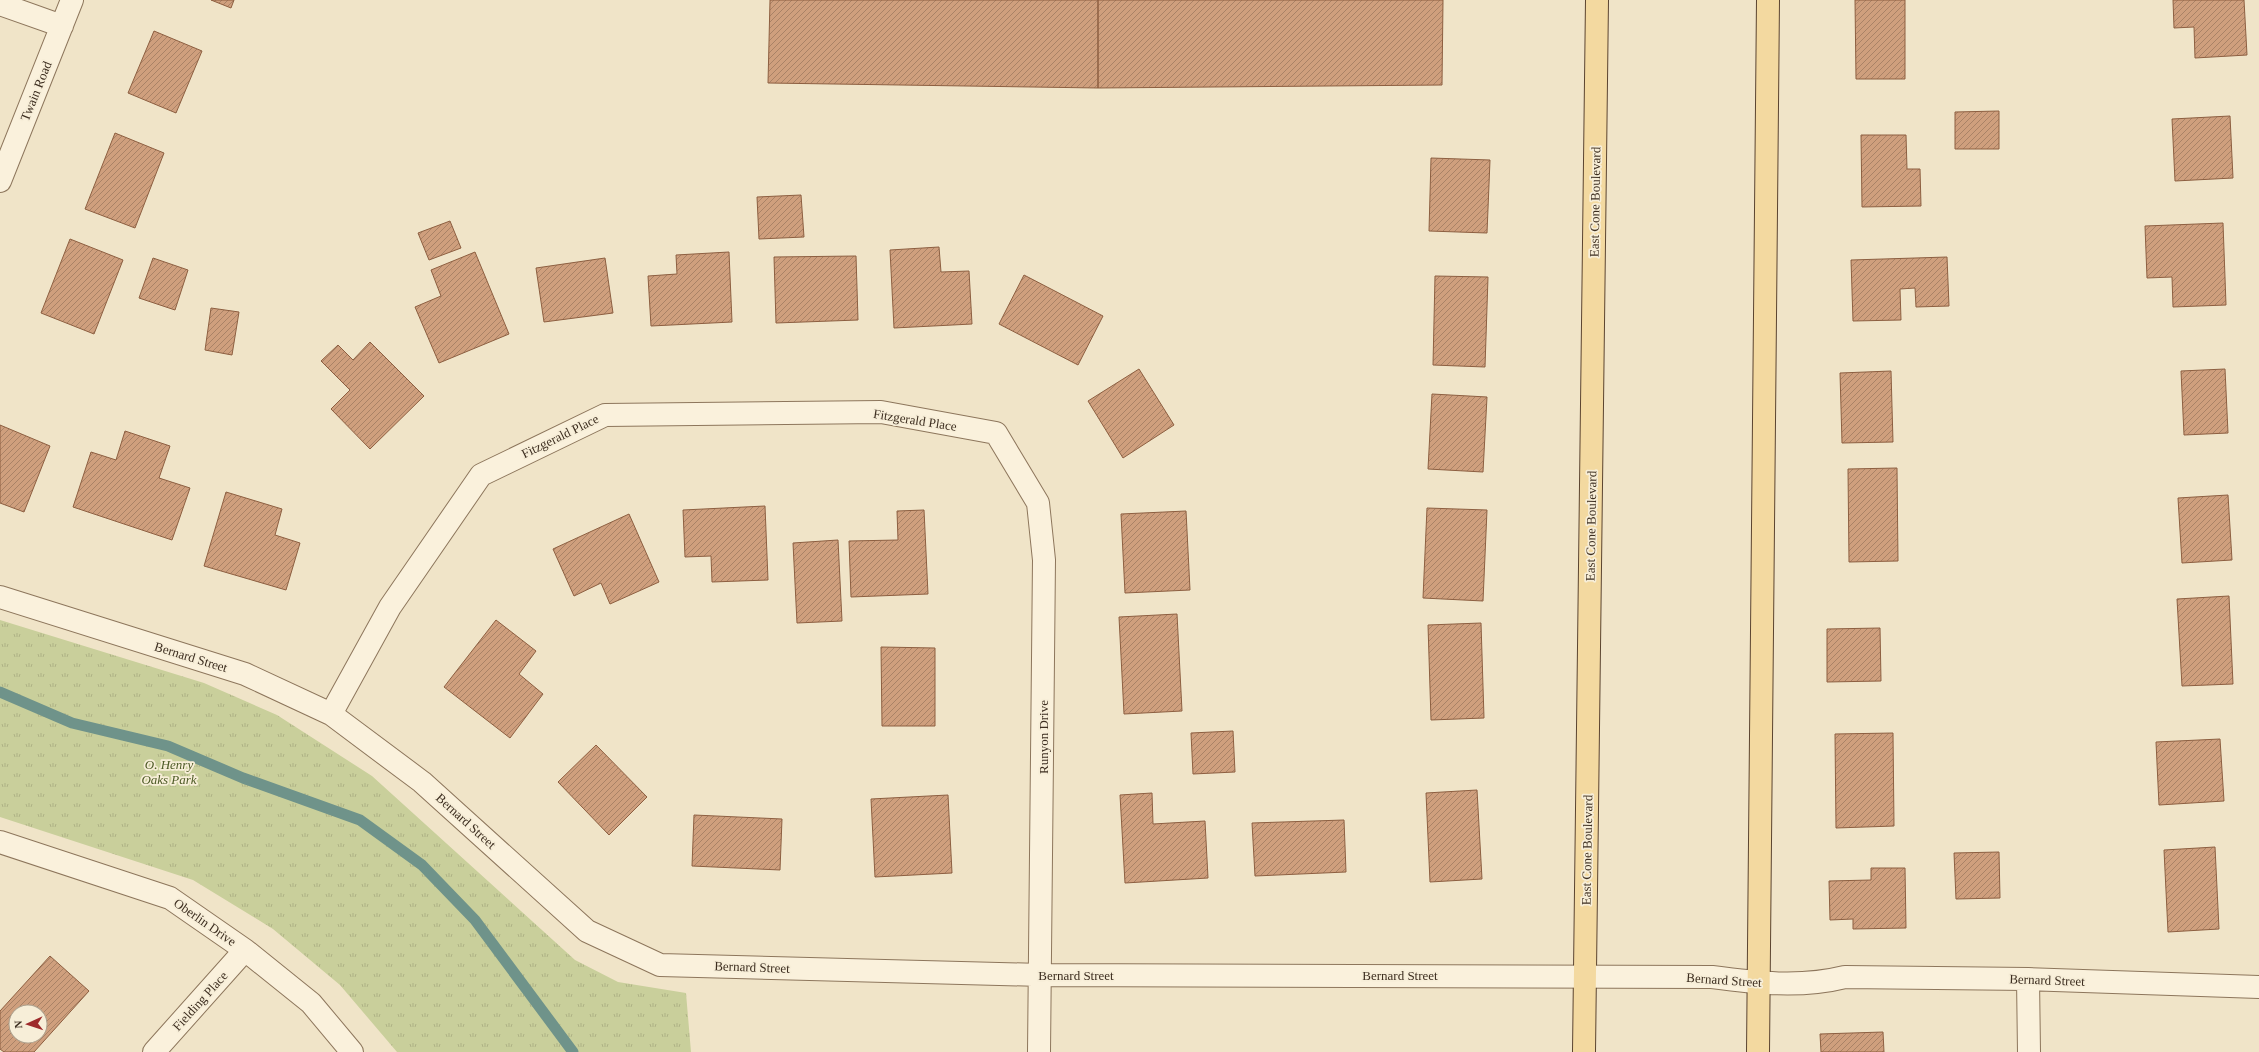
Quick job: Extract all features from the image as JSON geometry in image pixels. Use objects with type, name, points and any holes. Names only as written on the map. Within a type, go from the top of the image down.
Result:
[{"type":"main road","name":"East Cone Boulevard","points":[[1584,1052],[1597,0]]},
{"type":"main road","points":[[1752,0],[1768,45]]},
{"type":"main road","points":[[1758,1052],[1768,0]]},
{"type":"street","name":"Twain Road","points":[[0,181],[72,0]]},
{"type":"street","points":[[0,4],[62,26]]},
{"type":"street","name":"Fitzgerald Place","points":[[330,714],[390,607],[481,475],[605,415],[881,412],[996,433]]},
{"type":"street","name":"Runyon Drive","points":[[996,433],[1038,503],[1044,560],[1041,975],[1039,1052]]},
{"type":"street","name":"Bernard Street","points":[[0,597],[245,674],[330,714],[422,782],[587,931],[660,964],[1041,975],[1712,977],[1759,983],[1820,984],[1845,977],[2028,979],[2259,987]]},
{"type":"street","name":"Oberlin Drive","points":[[0,842],[170,898],[245,950],[312,1003],[352,1052]]},
{"type":"street","name":"Fielding Place","points":[[154,1052],[245,950]]},
{"type":"street","points":[[2028,979],[2029,1052]]},
{"type":"green space","name":"O. Henry Oaks Park","points":[[0,620],[204,683],[277,715],[372,776],[575,960],[618,982],[686,993],[691,1052],[397,1052],[340,985],[273,929],[193,880],[0,817]]},
{"type":"building","points":[[211,0],[234,0],[231,8]]},
{"type":"building","points":[[770,0],[1098,0],[1098,88],[768,83]]},
{"type":"building","points":[[1098,0],[1443,0],[1442,85],[1098,88]]},
{"type":"building","points":[[1855,0],[1905,0],[1905,79],[1856,79]]},
{"type":"building","points":[[2173,0],[2244,0],[2247,55],[2195,58],[2194,27],[2174,28]]},
{"type":"building","points":[[154,31],[202,51],[176,113],[128,93]]},
{"type":"building","points":[[1999,111],[1999,149],[1955,149],[1955,112]]},
{"type":"building","points":[[2230,116],[2233,178],[2175,181],[2172,119]]},
{"type":"building","points":[[115,133],[164,153],[135,228],[85,209]]},
{"type":"building","points":[[1861,135],[1906,135],[1907,169],[1920,169],[1921,206],[1862,207]]},
{"type":"building","points":[[1431,158],[1490,160],[1487,233],[1429,231]]},
{"type":"building","points":[[801,195],[804,237],[759,239],[757,197]]},
{"type":"building","points":[[450,221],[461,248],[429,260],[418,233]]},
{"type":"building","points":[[2223,223],[2226,305],[2173,307],[2172,277],[2147,278],[2145,226]]},
{"type":"building","points":[[70,239],[123,260],[94,334],[41,313]]},
{"type":"building","points":[[939,247],[941,272],[969,271],[972,324],[894,328],[890,250]]},
{"type":"building","points":[[475,252],[509,334],[439,363],[415,307],[441,296],[431,270]]},
{"type":"building","points":[[729,252],[732,322],[651,326],[648,276],[677,274],[676,255]]},
{"type":"building","points":[[856,256],[858,320],[776,323],[774,257]]},
{"type":"building","points":[[1947,257],[1949,306],[1916,307],[1915,288],[1900,289],[1901,320],[1853,321],[1851,260]]},
{"type":"building","points":[[153,258],[188,270],[175,310],[139,298]]},
{"type":"building","points":[[605,258],[613,313],[544,322],[536,268]]},
{"type":"building","points":[[1024,275],[1103,316],[1078,365],[999,324]]},
{"type":"building","points":[[1435,276],[1488,277],[1485,367],[1433,365]]},
{"type":"building","points":[[211,308],[239,312],[232,355],[205,350]]},
{"type":"building","points":[[370,342],[424,396],[370,449],[331,409],[350,390],[321,361],[338,345],[353,360]]},
{"type":"building","points":[[1139,369],[1174,425],[1123,458],[1088,401]]},
{"type":"building","points":[[2225,369],[2228,433],[2184,435],[2181,371]]},
{"type":"building","points":[[1891,371],[1893,442],[1842,443],[1840,373]]},
{"type":"building","points":[[1432,394],[1487,397],[1483,472],[1428,469]]},
{"type":"building","points":[[0,425],[50,446],[24,512],[0,503]]},
{"type":"building","points":[[125,431],[170,446],[159,478],[190,488],[172,540],[73,507],[91,452],[116,460]]},
{"type":"building","points":[[1897,468],[1898,561],[1849,562],[1848,469]]},
{"type":"building","points":[[226,492],[282,509],[275,535],[300,543],[286,590],[204,566]]},
{"type":"building","points":[[2228,495],[2232,560],[2182,563],[2178,498]]},
{"type":"building","points":[[765,506],[768,580],[712,582],[711,556],[685,557],[683,510]]},
{"type":"building","points":[[1427,508],[1487,510],[1483,601],[1423,598]]},
{"type":"building","points":[[924,510],[928,594],[851,597],[849,541],[898,540],[897,511]]},
{"type":"building","points":[[1186,511],[1190,590],[1125,593],[1121,514]]},
{"type":"building","points":[[629,514],[659,582],[610,604],[601,583],[574,596],[553,549]]},
{"type":"building","points":[[838,540],[842,621],[797,623],[793,543]]},
{"type":"building","points":[[2229,596],[2233,684],[2182,686],[2177,599]]},
{"type":"building","points":[[1177,614],[1182,711],[1124,714],[1119,617]]},
{"type":"building","points":[[496,620],[536,651],[519,674],[543,694],[510,738],[444,687]]},
{"type":"building","points":[[1481,623],[1484,718],[1431,720],[1428,625]]},
{"type":"building","points":[[1880,628],[1881,681],[1827,682],[1827,629]]},
{"type":"building","points":[[881,647],[935,648],[935,726],[882,726]]},
{"type":"building","points":[[1233,731],[1235,772],[1193,774],[1191,733]]},
{"type":"building","points":[[1893,733],[1894,826],[1836,828],[1835,734]]},
{"type":"building","points":[[2220,739],[2224,801],[2159,805],[2156,742]]},
{"type":"building","points":[[596,745],[647,797],[609,835],[558,782]]},
{"type":"building","points":[[1477,790],[1482,879],[1430,882],[1426,793]]},
{"type":"building","points":[[1152,793],[1153,824],[1205,821],[1208,878],[1125,883],[1120,795]]},
{"type":"building","points":[[948,795],[952,873],[875,877],[871,799]]},
{"type":"building","points":[[694,815],[782,819],[780,870],[692,866]]},
{"type":"building","points":[[1344,820],[1346,872],[1255,876],[1252,823]]},
{"type":"building","points":[[2215,847],[2219,929],[2168,932],[2164,850]]},
{"type":"building","points":[[1999,852],[2000,898],[1956,899],[1954,853]]},
{"type":"building","points":[[1871,868],[1905,868],[1906,928],[1853,929],[1853,919],[1830,920],[1829,881],[1871,880]]},
{"type":"building","points":[[50,956],[89,991],[48,1036],[48,1004],[8,1004],[8,1044],[41,1044],[34,1052],[4,1052],[0,1049],[0,1011]]},
{"type":"building","points":[[1883,1032],[1884,1052],[1821,1052],[1820,1034]]},
{"type":"waterway","points":[[0,692],[72,723],[168,746],[243,778],[360,820],[422,865],[475,920],[573,1052]]}]
